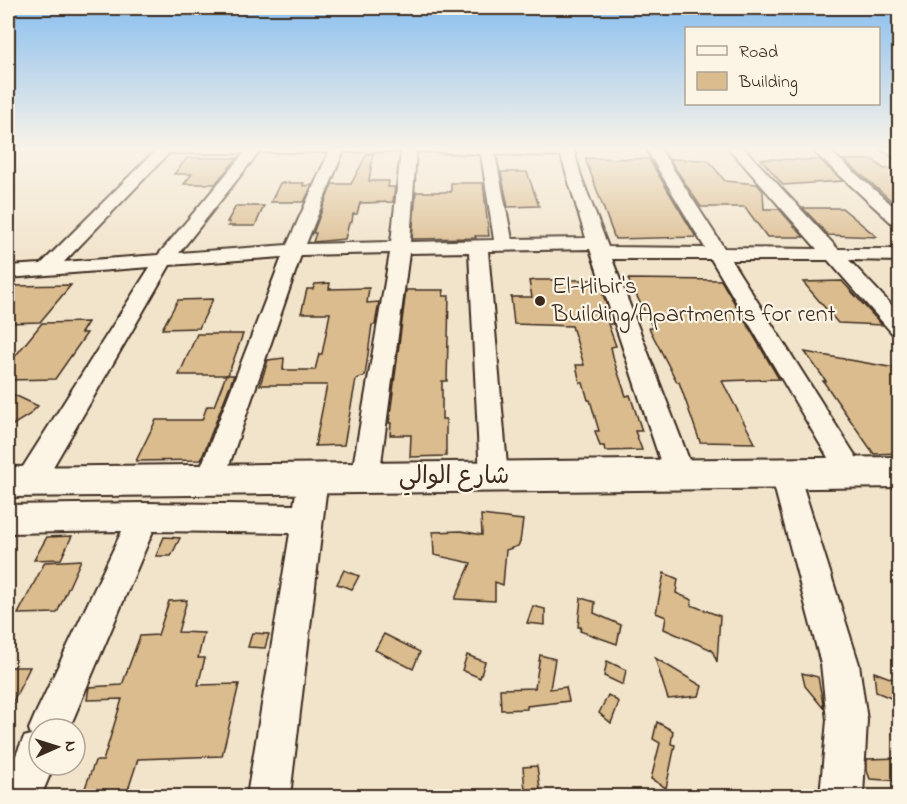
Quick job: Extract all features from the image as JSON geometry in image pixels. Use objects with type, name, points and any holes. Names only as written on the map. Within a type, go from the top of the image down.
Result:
[{"type":"main road","name":"شارع الوالي","points":[[18,482],[210,480],[309,497],[365,478],[900,472]]},
{"type":"street","points":[[48,267],[130,185]]},
{"type":"street","points":[[18,482],[164,261],[226,185]]},
{"type":"street","points":[[210,480],[294,250],[322,185]]},
{"type":"street","points":[[365,478],[400,248],[406,185]]},
{"type":"street","points":[[493,185],[504,245]]},
{"type":"street","points":[[576,185],[674,457],[678,475]]},
{"type":"street","points":[[674,185],[853,474]]},
{"type":"street","points":[[770,185],[900,328]]},
{"type":"street","points":[[859,185],[900,221]]},
{"type":"street","points":[[8,272],[48,267],[164,261],[294,250],[504,245],[716,254],[900,255]]},
{"type":"street","points":[[478,246],[494,477]]},
{"type":"street","points":[[784,474],[840,664],[847,720],[842,796]]},
{"type":"street","points":[[8,519],[144,517],[309,497],[268,796]]},
{"type":"street","points":[[54,717],[144,517]]},
{"type":"street","points":[[19,796],[28,777]]},
{"type":"building","points":[[279,185],[312,185],[304,202],[271,202]]},
{"type":"building","points":[[332,185],[388,185],[388,187],[395,187],[393,202],[360,203],[357,214],[353,214],[352,222],[349,223],[345,239],[313,242],[316,233],[313,233]]},
{"type":"building","points":[[451,185],[483,185],[489,236],[412,239],[416,192],[451,192]]},
{"type":"building","points":[[504,185],[531,185],[539,206],[508,207]]},
{"type":"building","points":[[595,185],[664,185],[696,237],[615,239]]},
{"type":"building","points":[[686,185],[757,185],[763,191],[764,209],[779,209],[804,237],[767,237],[745,207],[701,207]]},
{"type":"building","points":[[873,185],[900,185],[900,208]]},
{"type":"building","points":[[236,206],[264,206],[255,226],[228,226],[230,222],[227,222]]},
{"type":"building","points":[[803,208],[842,208],[877,237],[828,235]]},
{"type":"building","points":[[628,279],[721,280],[779,379],[722,381],[755,443],[700,442],[679,382],[649,328],[653,328]]},
{"type":"building","points":[[598,280],[613,324],[608,324],[616,346],[611,347],[614,361],[626,396],[630,395],[642,431],[635,431],[642,450],[605,451],[604,446],[600,446],[595,431],[599,431],[590,400],[588,400],[583,383],[580,383],[576,365],[584,365],[572,326],[514,324],[511,297],[532,297],[529,281]]},
{"type":"building","points":[[842,281],[882,325],[838,323],[803,282]]},
{"type":"building","points":[[330,283],[329,289],[369,288],[367,303],[379,302],[375,325],[372,325],[365,376],[356,379],[344,445],[315,446],[327,385],[260,385],[268,360],[284,358],[283,370],[315,370],[319,354],[322,354],[330,313],[301,313],[307,289],[313,289],[315,284]]},
{"type":"building","points":[[71,285],[40,322],[8,323],[8,292],[13,286]]},
{"type":"building","points":[[406,290],[444,290],[443,296],[449,296],[447,381],[442,381],[442,419],[446,419],[446,456],[410,457],[411,435],[390,435],[391,423],[389,423]]},
{"type":"building","points":[[213,299],[199,328],[162,329],[178,300]]},
{"type":"building","points":[[88,322],[81,333],[87,333],[55,379],[8,380],[8,365],[42,323]]},
{"type":"building","points":[[197,334],[243,334],[228,375],[179,375]]},
{"type":"building","points":[[805,352],[900,369],[900,453],[874,454]]},
{"type":"building","points":[[226,375],[234,375],[201,460],[136,461],[156,420],[202,420],[207,406],[214,406]]},
{"type":"building","points":[[8,392],[38,406],[29,415],[8,428]]},
{"type":"building","points":[[481,515],[523,520],[520,542],[518,546],[506,550],[503,585],[495,582],[495,601],[455,599],[471,563],[434,555],[433,532],[461,531],[482,535]]},
{"type":"building","points":[[72,536],[61,559],[34,560],[47,537]]},
{"type":"building","points":[[164,537],[180,538],[171,556],[156,556]]},
{"type":"building","points":[[81,560],[57,613],[18,614],[45,562]]},
{"type":"building","points":[[344,570],[359,576],[352,589],[337,584]]},
{"type":"building","points":[[664,573],[678,579],[676,593],[692,600],[691,605],[720,616],[717,662],[712,650],[664,629],[666,617],[656,613]]},
{"type":"building","points":[[581,598],[595,602],[594,613],[621,625],[617,644],[580,631],[581,627],[578,627]]},
{"type":"building","points":[[187,600],[178,632],[204,633],[198,658],[205,658],[198,685],[239,684],[222,756],[138,759],[126,796],[82,796],[95,761],[103,761],[122,699],[87,700],[89,687],[122,685],[140,636],[158,635],[169,601]]},
{"type":"building","points":[[533,606],[545,609],[545,625],[527,623]]},
{"type":"building","points":[[252,633],[269,634],[265,648],[248,647]]},
{"type":"building","points":[[384,634],[420,652],[413,669],[375,650]]},
{"type":"building","points":[[467,655],[485,662],[480,678],[462,670]]},
{"type":"building","points":[[540,655],[555,659],[550,689],[566,687],[569,701],[527,706],[527,709],[501,710],[500,689],[535,688]]},
{"type":"building","points":[[655,658],[702,686],[699,696],[668,699]]},
{"type":"building","points":[[607,661],[626,670],[623,685],[604,676]]},
{"type":"building","points":[[8,667],[30,667],[8,712]]},
{"type":"building","points":[[874,672],[893,679],[896,700],[876,692]]},
{"type":"building","points":[[802,673],[818,677],[824,709],[805,686]]},
{"type":"building","points":[[608,695],[619,702],[611,723],[599,713]]},
{"type":"building","points":[[657,722],[673,731],[671,744],[675,745],[666,788],[651,779],[660,743],[653,739]]},
{"type":"building","points":[[900,758],[900,781],[870,779],[867,759]]},
{"type":"building","points":[[537,766],[540,789],[525,790],[523,767]]},
{"type":"place","name":"El-Hibir's Building/Apartments for rent","points":[[540,301]]}]
